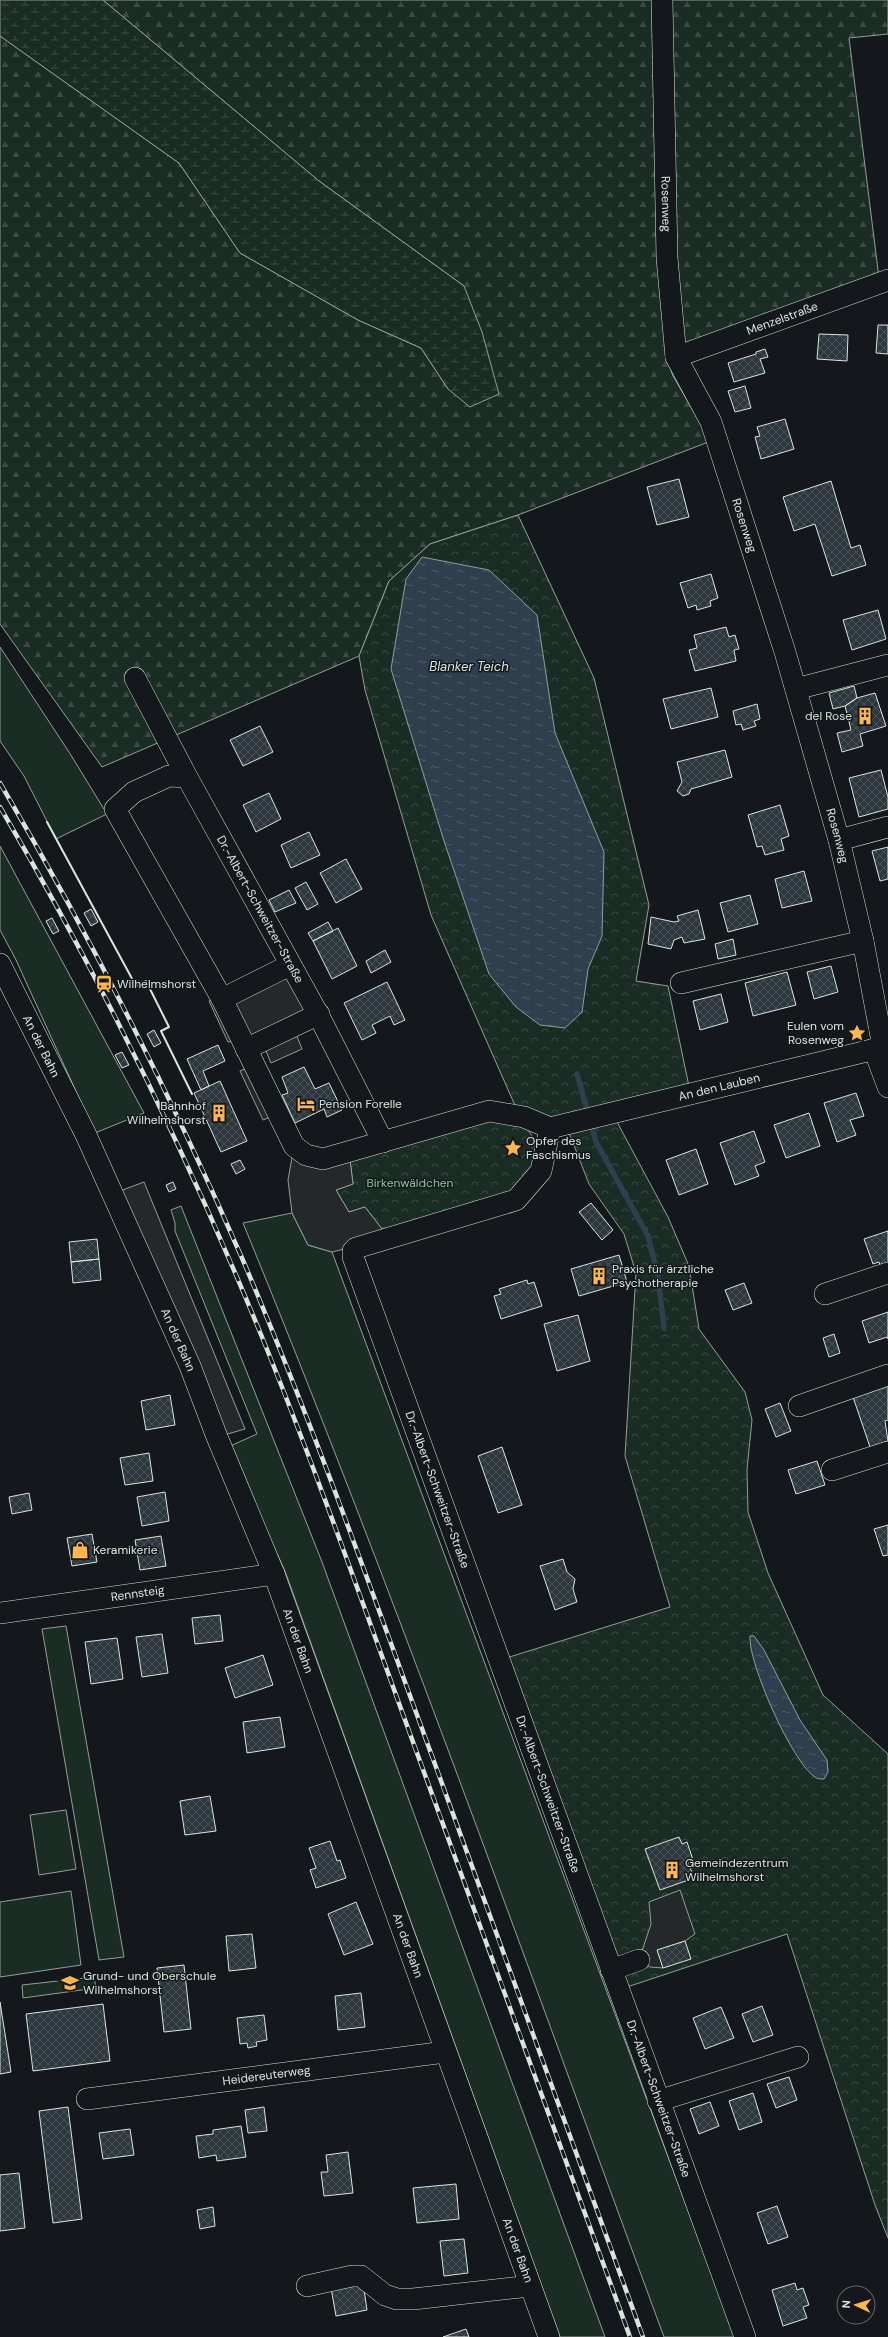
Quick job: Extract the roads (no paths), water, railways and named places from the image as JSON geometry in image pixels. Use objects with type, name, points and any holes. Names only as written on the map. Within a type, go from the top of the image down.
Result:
[{"type":"street","name":"Rosenweg","points":[[662,0],[667,258],[676,357],[711,422],[796,689],[839,840],[864,941],[888,1087]]},
{"type":"street","name":"Menzelstraße","points":[[676,357],[888,280]]},
{"type":"street","points":[[796,689],[888,665]]},
{"type":"street","name":"Dr.-Albert-Schweitzer-Straße","points":[[135,678],[187,777],[318,1014],[383,1142]]},
{"type":"street","points":[[187,777],[169,776],[134,792],[115,810],[222,999],[294,1146],[306,1155],[323,1159],[489,1111],[524,1117],[559,1126]]},
{"type":"street","points":[[839,840],[888,827]]},
{"type":"street","points":[[681,983],[864,941]]},
{"type":"street","name":"An der Bahn","points":[[0,964],[86,1135],[190,1366],[220,1444],[274,1574],[445,2052],[549,2337]]},
{"type":"street","points":[[222,999],[290,965]]},
{"type":"street","points":[[246,1049],[318,1014]]},
{"type":"street","name":"An den Lauben","points":[[559,1126],[882,1047]]},
{"type":"street","name":"Dr.-Albert-Schweitzer-Straße","points":[[559,1126],[541,1171],[516,1200],[356,1248],[353,1252],[353,1257],[745,2337]]},
{"type":"street","points":[[825,1294],[888,1272]]},
{"type":"street","points":[[799,1406],[888,1375]]},
{"type":"street","points":[[832,1470],[888,1452]]},
{"type":"street","name":"Rennsteig","points":[[0,1613],[274,1574]]},
{"type":"street","points":[[611,1970],[639,1960]]},
{"type":"street","name":"Heidereuterweg","points":[[88,2099],[445,2052]]},
{"type":"street","points":[[658,2100],[798,2057]]},
{"type":"street","points":[[307,2286],[352,2276],[361,2276],[385,2295],[398,2299],[413,2299],[530,2286]]},
{"type":"water","name":"Blanker Teich","points":[[422,557],[489,570],[537,615],[555,733],[604,852],[602,936],[588,969],[582,1012],[565,1028],[540,1025],[516,1007],[489,974],[444,841],[391,669],[406,579]]},
{"type":"water","points":[[750,1636],[754,1636],[764,1650],[800,1720],[827,1760],[828,1772],[824,1779],[816,1778],[806,1768],[784,1733],[773,1711],[756,1667],[751,1649]]},
{"type":"waterway","points":[[577,1074],[596,1142],[648,1236],[658,1276],[664,1328]]},
{"type":"railway","points":[[0,783],[66,899],[158,1076],[215,1197],[268,1320],[364,1568],[643,2337]]},
{"type":"railway","points":[[0,807],[73,936],[140,1067],[173,1134],[262,1337],[339,1539],[630,2337]]},
{"type":"place","name":"del Rose","points":[[865,716]]},
{"type":"place","name":"Wilhelmshorst","points":[[104,984]]},
{"type":"place","name":"Eulen vom Rosenweg","points":[[857,1033]]},
{"type":"place","name":"Pension Forelle","points":[[306,1104]]},
{"type":"place","name":"Bahnhof Wilhelmshorst","points":[[219,1113]]},
{"type":"place","name":"Opfer des Faschismus","points":[[513,1148]]},
{"type":"place","name":"Praxis für ärztliche Psychotherapie","points":[[599,1276]]},
{"type":"place","name":"Keramikerie","points":[[80,1550]]},
{"type":"place","name":"Gemeindezentrum Wilhelmshorst","points":[[672,1870]]},
{"type":"place","name":"Grund- und Oberschule Wilhelmshorst","points":[[70,1983]]},
{"type":"park label","name":"Birkenwäldchen","points":[[410,1183]]}]
